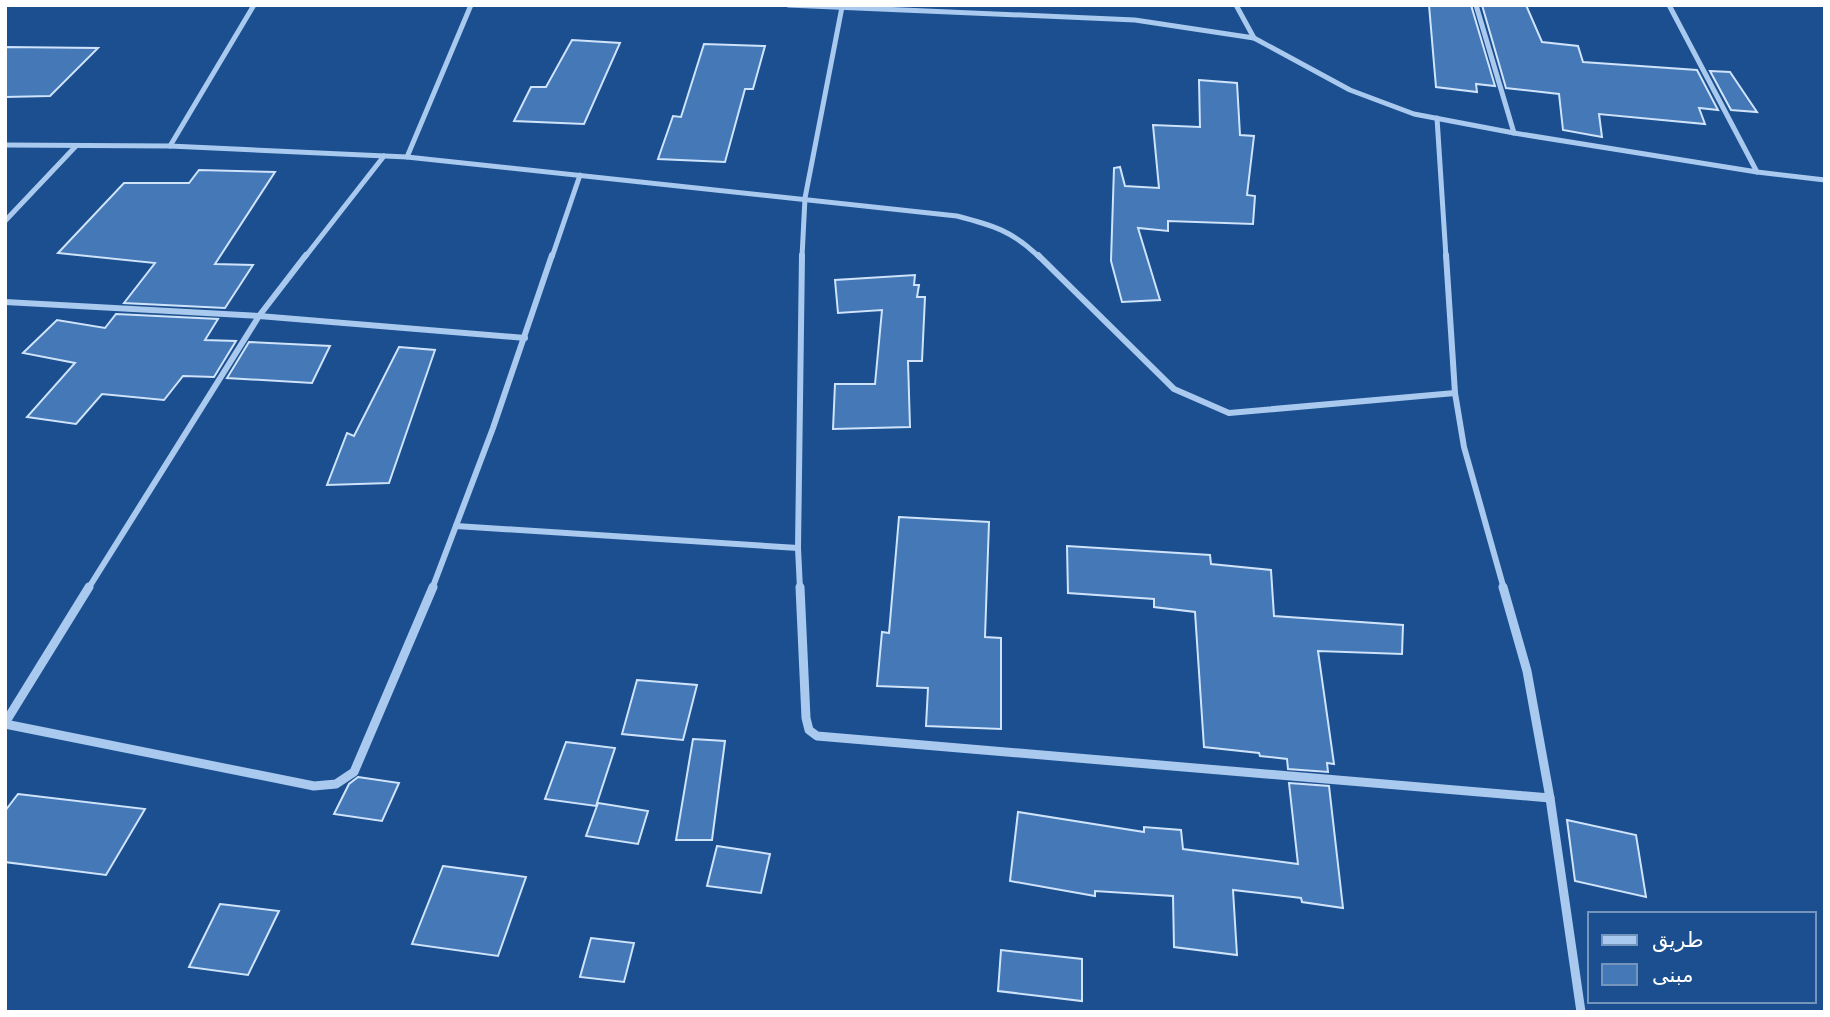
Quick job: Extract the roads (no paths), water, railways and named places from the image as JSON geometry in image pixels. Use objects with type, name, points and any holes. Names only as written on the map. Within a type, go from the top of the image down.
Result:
[{"type":"street","points":[[170,146],[254,5]]},
{"type":"street","points":[[407,157],[471,5]]},
{"type":"street","points":[[788,5],[1135,20],[1254,38],[1350,90],[1414,114],[1514,133],[1757,172],[1825,180]]},
{"type":"street","points":[[1236,5],[1254,38]]},
{"type":"street","points":[[1476,5],[1514,133]]},
{"type":"street","points":[[1669,5],[1757,172]]},
{"type":"street","points":[[842,7],[805,198],[800,294],[798,548],[808,730],[817,736],[1550,798]]},
{"type":"street","points":[[1437,118],[1455,393],[1464,447],[1527,671],[1550,798],[1581,1012]]},
{"type":"street","points":[[5,145],[170,146],[407,157],[957,216],[999,227],[1025,243],[1174,389],[1229,413],[1455,393]]},
{"type":"street","points":[[5,221],[76,146]]},
{"type":"street","points":[[384,156],[258,316],[118,538],[54,649],[5,724],[314,786],[331,786],[344,781],[354,772],[456,526],[580,175]]},
{"type":"street","points":[[5,302],[258,316],[524,338]]},
{"type":"street","points":[[456,526],[798,548]]}]
